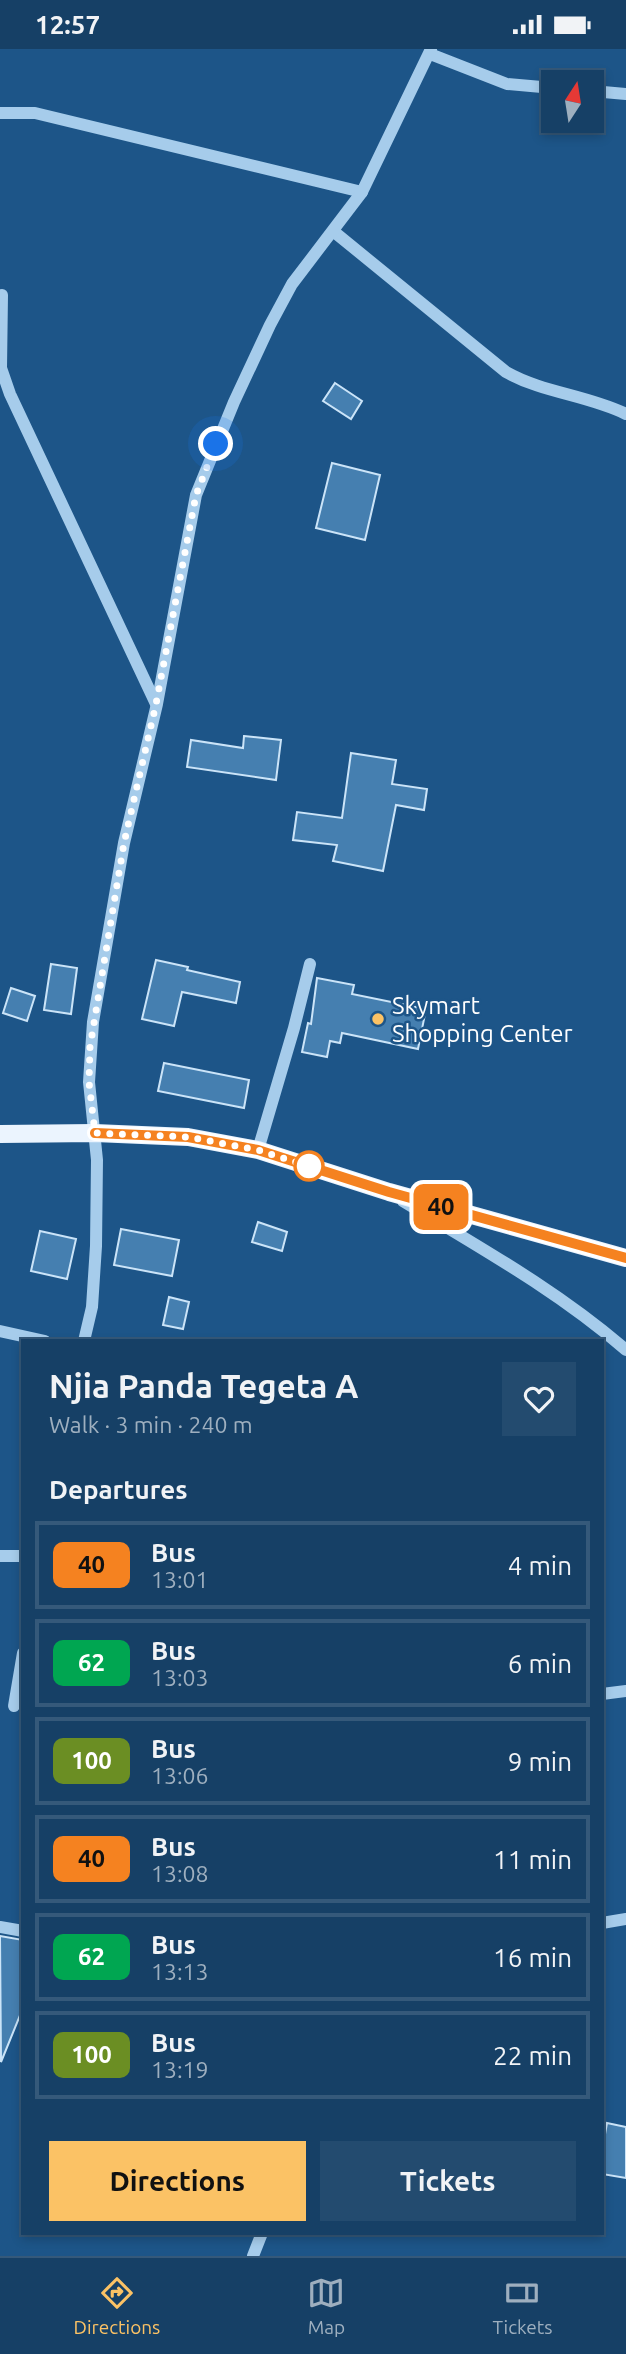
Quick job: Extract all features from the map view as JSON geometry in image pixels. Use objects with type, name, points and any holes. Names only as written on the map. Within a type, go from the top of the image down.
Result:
[{"type":"main road","points":[[0,1134],[95,1133],[188,1137],[258,1150],[389,1192],[626,1258]]},
{"type":"street","points":[[84,1339],[92,1307],[96,1246],[95,1133],[89,1082],[93,1022],[124,843],[156,704],[192,513],[206,465],[270,324],[292,284],[362,192],[431,52],[507,84],[541,87]]},
{"type":"street","points":[[604,92],[626,94]]},
{"type":"street","points":[[0,113],[35,113],[362,192]]},
{"type":"street","points":[[333,231],[506,372],[532,385],[584,397],[626,414]]},
{"type":"street","points":[[2,295],[1,368],[7,386],[156,704]]},
{"type":"street","points":[[258,1150],[310,964]]},
{"type":"street","points":[[389,1192],[551,1292],[626,1350]]},
{"type":"street","points":[[0,1331],[36,1339]]},
{"type":"street","points":[[0,1556],[21,1556]]},
{"type":"street","points":[[14,1706],[21,1665]]},
{"type":"street","points":[[604,1694],[626,1691]]},
{"type":"street","points":[[604,1923],[626,1919]]},
{"type":"street","points":[[0,1927],[21,1931]]},
{"type":"street","points":[[253,2256],[261,2235]]},
{"type":"building","points":[[335,383],[362,401],[351,419],[323,401]]},
{"type":"building","points":[[332,463],[380,475],[365,540],[316,528]]},
{"type":"building","points":[[244,736],[281,740],[276,780],[187,767],[191,740],[243,748]]},
{"type":"building","points":[[351,753],[396,760],[392,784],[427,789],[424,810],[396,805],[383,871],[333,861],[337,845],[293,840],[297,812],[342,818]]},
{"type":"building","points":[[156,960],[240,982],[236,1003],[182,992],[174,1026],[142,1019]]},
{"type":"building","points":[[51,964],[77,968],[71,1014],[44,1010]]},
{"type":"building","points":[[317,978],[354,985],[352,994],[426,1009],[418,1049],[342,1033],[340,1043],[330,1041],[327,1057],[302,1052],[308,1023],[311,1024]]},
{"type":"building","points":[[11,988],[35,996],[27,1021],[3,1013]]},
{"type":"building","points":[[164,1063],[249,1080],[244,1108],[158,1091]]},
{"type":"building","points":[[258,1222],[287,1232],[282,1251],[252,1242]]},
{"type":"building","points":[[121,1229],[179,1240],[172,1276],[114,1265]]},
{"type":"building","points":[[40,1231],[76,1239],[67,1279],[31,1271]]},
{"type":"building","points":[[169,1297],[189,1302],[183,1329],[163,1325]]},
{"type":"building","points":[[0,1936],[21,1940],[21,2013],[1,2062]]},
{"type":"building","points":[[607,2123],[626,2127],[626,2178],[604,2174]]},
{"type":"bus line","name":"40","points":[[95,1133],[188,1137],[258,1150],[389,1192],[626,1258]]},
{"type":"place","name":"Skymart Shopping Center","points":[[378,1019]]},
{"type":"route","points":[[216,444],[196,495],[156,704],[124,843],[90,1047],[89,1082],[95,1133],[188,1137],[258,1150],[311,1167],[309,1166]]}]
